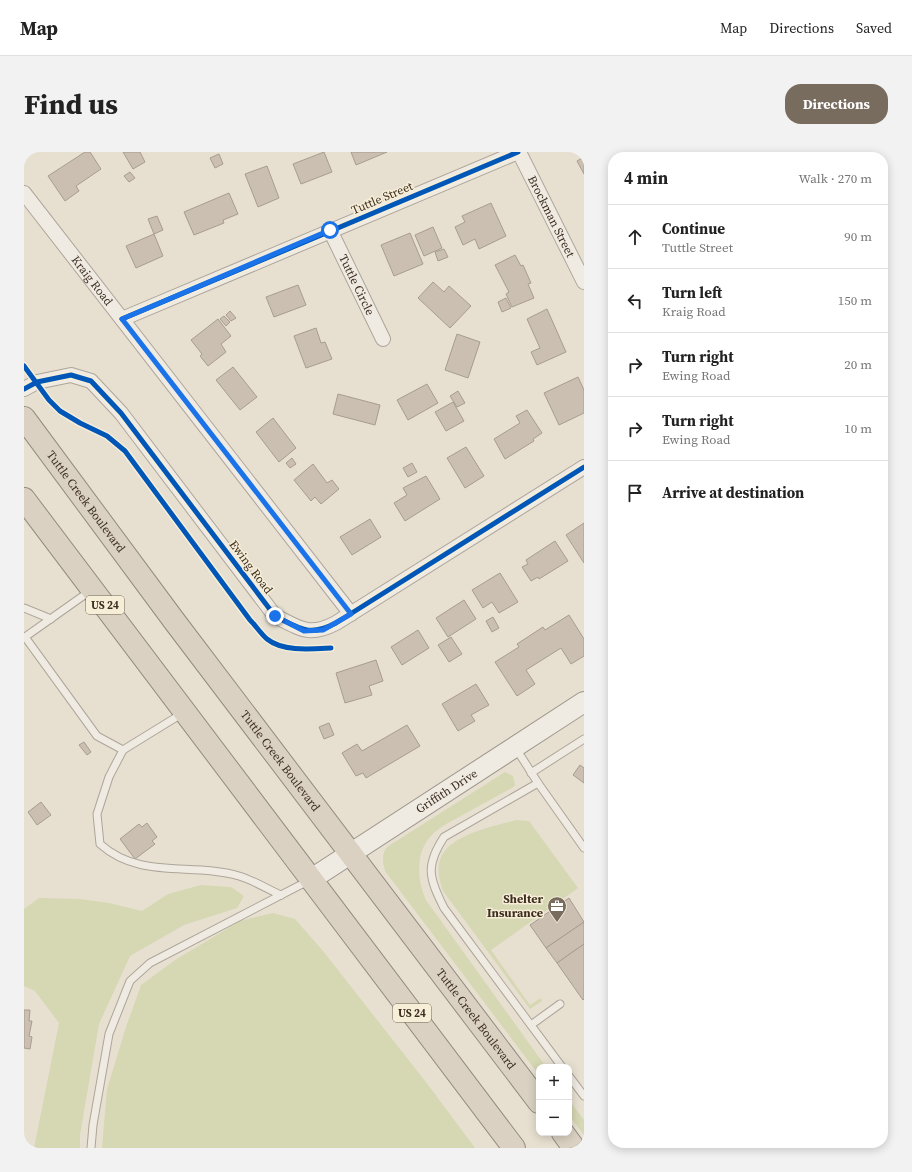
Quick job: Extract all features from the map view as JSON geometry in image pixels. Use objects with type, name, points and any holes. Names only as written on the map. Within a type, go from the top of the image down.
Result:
[{"type":"highway","name":"Tuttle Creek Boulevard","points":[[24,418],[170,615],[537,1100]]},
{"type":"highway","name":"US 24","points":[[24,499],[310,880],[514,1148]]},
{"type":"highway","points":[[564,1136],[574,1148]]},
{"type":"street","name":"Tuttle Street","points":[[122,319],[518,152]]},
{"type":"street","name":"Brockman Street","points":[[518,152],[584,282]]},
{"type":"street","name":"Kraig Road","points":[[24,193],[351,614]]},
{"type":"street","name":"Tuttle Circle","points":[[330,230],[383,339]]},
{"type":"street","name":"Ewing Road","points":[[24,389],[37,382],[71,375],[92,381],[121,413],[275,616],[304,631],[323,630],[351,614],[584,467]]},
{"type":"street","points":[[24,517],[32,520],[49,533]]},
{"type":"street","name":"Griffith Drive","points":[[310,880],[584,702]]},
{"type":"lane","points":[[92,589],[25,638],[97,736],[124,750]]},
{"type":"lane","points":[[24,608],[51,618]]},
{"type":"lane","points":[[185,712],[124,750],[109,777],[97,814],[100,844],[112,855],[130,862],[154,868],[206,871],[238,876],[281,895]]},
{"type":"lane","points":[[531,772],[584,739]]},
{"type":"lane","points":[[515,747],[538,783],[584,848]]},
{"type":"lane","points":[[538,783],[444,837],[435,850],[431,867],[432,884],[444,908],[560,1064]]},
{"type":"lane","points":[[91,1148],[93,1125],[109,1034],[130,981],[150,963],[310,880]]},
{"type":"lane","points":[[531,1025],[560,1004]]},
{"type":"lane","points":[[572,1080],[584,1096]]},
{"type":"green space","points":[[505,772],[513,776],[515,785],[512,788],[449,822],[431,836],[422,850],[419,875],[426,900],[544,1064],[536,1064],[536,1071],[385,871],[383,856],[387,847]]},
{"type":"green space","points":[[517,820],[529,821],[578,888],[491,950],[530,1005],[541,998],[542,1001],[530,1009],[443,891],[439,873],[439,864],[442,855],[455,841],[476,832]]},
{"type":"green space","points":[[201,885],[231,887],[244,896],[237,908],[184,925],[130,956],[99,1024],[80,1135],[80,1148],[34,1148],[59,1023],[35,991],[24,986],[24,909],[39,898],[80,899],[109,903],[142,911],[168,894]]},
{"type":"green space","points":[[273,913],[295,919],[323,951],[429,1086],[475,1148],[102,1148],[107,1089],[126,1027],[141,985],[175,960],[240,921]]},
{"type":"green space","points":[[572,1104],[584,1120],[584,1135],[572,1119]]},
{"type":"building","points":[[85,152],[90,152],[101,169],[76,186],[79,191],[65,201],[48,176]]},
{"type":"building","points":[[123,152],[140,152],[145,162],[133,169]]},
{"type":"building","points":[[324,152],[332,172],[301,184],[293,164]]},
{"type":"building","points":[[351,152],[387,152],[356,165]]},
{"type":"building","points":[[219,154],[223,164],[215,168],[210,158]]},
{"type":"building","points":[[584,157],[584,174],[577,161]]},
{"type":"building","points":[[267,166],[279,198],[258,207],[245,174]]},
{"type":"building","points":[[130,172],[135,178],[129,182],[124,176]]},
{"type":"building","points":[[229,193],[238,214],[223,220],[224,223],[194,235],[184,212]]},
{"type":"building","points":[[491,203],[506,236],[479,249],[475,239],[463,245],[455,227],[465,222],[462,216]]},
{"type":"building","points":[[157,216],[163,230],[154,234],[148,219]]},
{"type":"building","points":[[433,227],[442,248],[424,256],[415,235]]},
{"type":"building","points":[[410,233],[423,264],[394,276],[381,245]]},
{"type":"building","points":[[154,234],[163,256],[136,268],[126,246]]},
{"type":"building","points":[[444,249],[448,257],[438,261],[435,252]]},
{"type":"building","points":[[515,255],[521,266],[523,265],[531,283],[528,284],[534,298],[512,307],[506,294],[509,292],[495,265]]},
{"type":"building","points":[[433,282],[444,292],[449,286],[471,306],[450,328],[418,298]]},
{"type":"building","points":[[298,285],[306,305],[274,317],[266,297]]},
{"type":"building","points":[[506,298],[511,308],[502,312],[498,302]]},
{"type":"building","points":[[547,309],[566,352],[537,365],[531,352],[540,348],[527,319]]},
{"type":"building","points":[[230,311],[236,318],[231,321],[226,315]]},
{"type":"building","points":[[224,316],[230,322],[226,326],[220,319]]},
{"type":"building","points":[[218,319],[231,336],[221,344],[226,352],[208,366],[200,356],[202,354],[191,340]]},
{"type":"building","points":[[316,328],[321,343],[325,342],[332,359],[306,368],[294,336]]},
{"type":"building","points":[[457,334],[480,342],[468,378],[445,370]]},
{"type":"building","points":[[233,367],[257,397],[240,410],[216,380]]},
{"type":"building","points":[[578,377],[584,390],[584,413],[559,425],[544,393]]},
{"type":"building","points":[[427,384],[438,403],[408,420],[397,400]]},
{"type":"building","points":[[458,391],[465,403],[457,407],[450,396]]},
{"type":"building","points":[[338,394],[380,405],[375,425],[333,414]]},
{"type":"building","points":[[453,402],[464,421],[446,431],[435,412]]},
{"type":"building","points":[[527,410],[542,433],[533,439],[534,441],[505,459],[494,439],[520,423],[516,416]]},
{"type":"building","points":[[273,418],[296,448],[279,462],[256,432]]},
{"type":"building","points":[[466,447],[484,476],[465,488],[447,458]]},
{"type":"building","points":[[292,458],[296,464],[290,468],[286,463]]},
{"type":"building","points":[[412,463],[417,472],[408,477],[403,468]]},
{"type":"building","points":[[313,464],[327,483],[332,480],[339,489],[321,504],[315,497],[311,501],[294,480]]},
{"type":"building","points":[[426,476],[440,499],[405,521],[394,503],[407,495],[403,488]]},
{"type":"building","points":[[370,519],[381,537],[352,555],[340,537]]},
{"type":"building","points":[[584,523],[584,563],[566,535]]},
{"type":"building","points":[[555,541],[568,561],[539,579],[538,577],[531,581],[522,567],[528,564],[526,560]]},
{"type":"building","points":[[500,573],[518,602],[499,613],[492,602],[483,608],[472,590]]},
{"type":"building","points":[[464,600],[476,619],[448,637],[436,618]]},
{"type":"building","points":[[569,615],[584,639],[584,656],[571,664],[561,648],[526,670],[535,684],[517,696],[495,662],[519,647],[517,644],[543,627],[545,630]]},
{"type":"building","points":[[493,617],[499,628],[492,632],[486,621]]},
{"type":"building","points":[[418,630],[429,648],[402,665],[391,647]]},
{"type":"building","points":[[451,637],[462,654],[449,662],[438,645]]},
{"type":"building","points":[[376,660],[383,681],[369,686],[372,695],[345,703],[336,673]]},
{"type":"building","points":[[476,684],[489,705],[471,715],[475,721],[458,731],[442,704]]},
{"type":"building","points":[[329,723],[334,735],[324,739],[319,727]]},
{"type":"building","points":[[407,725],[420,746],[366,778],[363,773],[356,776],[342,753],[357,744],[362,751]]},
{"type":"building","points":[[84,742],[91,752],[87,755],[79,745]]},
{"type":"building","points":[[580,765],[584,768],[584,783],[573,775]]},
{"type":"building","points":[[41,802],[51,815],[37,825],[28,812]]},
{"type":"building","points":[[147,823],[157,837],[152,841],[155,844],[135,859],[120,839],[139,824],[142,827]]},
{"type":"building","name":"Shelter Insurance","points":[[569,898],[584,922],[546,948],[530,925]]},
{"type":"building","points":[[584,922],[584,944],[557,963],[546,948]]},
{"type":"building","points":[[584,944],[584,999],[583,1000],[557,963]]},
{"type":"building","points":[[24,1010],[30,1010],[29,1021],[32,1021],[29,1036],[32,1037],[30,1049],[24,1048]]},
{"type":"cycle path","points":[[122,319],[518,152]]},
{"type":"cycle path","points":[[24,366],[49,400],[60,411],[80,423],[107,436],[125,451],[250,620],[267,639],[289,648],[331,648]]},
{"type":"cycle path","points":[[24,389],[37,382],[71,375],[91,381],[121,413],[275,616],[305,630],[319,630],[336,623],[584,467]]},
{"type":"place","name":"Shelter Insurance","points":[[557,923]]},
{"type":"route","points":[[275,616],[304,631],[323,630],[351,614],[122,319],[330,230]]}]
